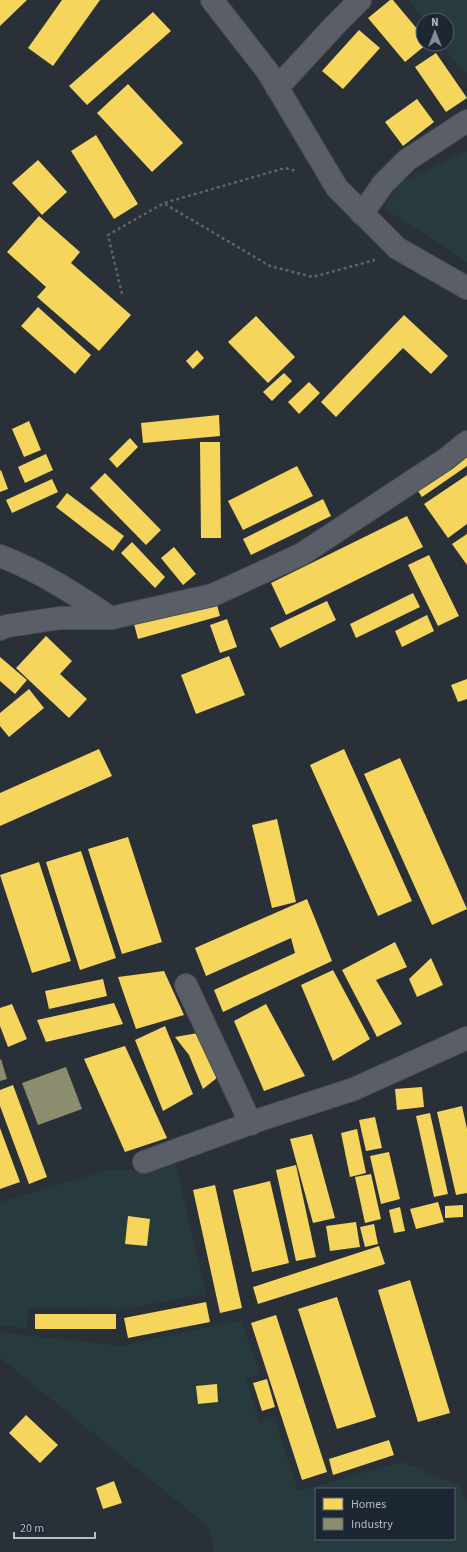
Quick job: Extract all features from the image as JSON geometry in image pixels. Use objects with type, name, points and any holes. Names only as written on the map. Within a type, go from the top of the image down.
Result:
[{"type":"street","points":[[212,0],[268,72],[337,188],[397,248],[467,288]]},
{"type":"street","points":[[277,88],[360,0]]},
{"type":"street","points":[[362,214],[383,184],[407,160],[467,121]]},
{"type":"street","points":[[0,629],[7,626],[60,618],[111,618],[213,595],[302,554],[446,459],[467,442]]},
{"type":"street","points":[[0,556],[62,585],[111,618]]},
{"type":"street","points":[[186,985],[251,1124]]},
{"type":"street","points":[[144,1162],[354,1088],[467,1038]]},
{"type":"path","points":[[122,294],[108,235],[164,203],[285,168],[332,181]]},
{"type":"path","points":[[164,203],[270,266],[313,277],[350,268],[403,251]]},
{"type":"green space","points":[[409,0],[467,0],[467,72],[464,74],[448,52],[455,52],[455,12],[418,12]]},
{"type":"green space","points":[[467,151],[467,262],[384,208],[399,183]]},
{"type":"green space","points":[[175,1161],[206,1294],[123,1309],[29,1308],[27,1328],[0,1326],[0,1202],[111,1169],[140,1171]]},
{"type":"green space","points":[[241,1320],[260,1374],[246,1379],[259,1422],[274,1417],[298,1491],[402,1462],[461,1486],[467,1501],[467,1552],[214,1552],[208,1526],[0,1358],[0,1332],[120,1346]]},
{"type":"building: Homes","points":[[0,0],[27,0],[0,26]]},
{"type":"building: Homes","points":[[62,0],[100,0],[53,66],[28,48]]},
{"type":"building: Homes","points":[[390,0],[393,0],[415,26],[415,52],[417,52],[405,62],[368,18]]},
{"type":"building: Homes","points":[[153,12],[171,31],[87,105],[69,86]]},
{"type":"building: Homes","points":[[359,30],[380,48],[343,89],[322,71]]},
{"type":"building: Homes","points":[[436,53],[467,98],[446,112],[415,67]]},
{"type":"building: Homes","points":[[128,84],[183,143],[152,172],[97,113]]},
{"type":"building: Homes","points":[[417,99],[434,122],[403,146],[385,122]]},
{"type":"building: Homes","points":[[96,135],[138,204],[114,219],[71,151]]},
{"type":"building: Homes","points":[[38,160],[67,192],[42,215],[12,183]]},
{"type":"building: Homes","points":[[39,216],[80,252],[71,263],[131,315],[99,351],[37,297],[46,287],[7,252]]},
{"type":"building: Homes","points":[[38,307],[91,355],[75,374],[21,326]]},
{"type":"building: Homes","points":[[404,315],[448,356],[431,374],[403,348],[336,417],[321,402]]},
{"type":"building: Homes","points":[[256,316],[295,357],[268,383],[228,342]]},
{"type":"building: Homes","points":[[197,350],[204,358],[193,369],[186,361]]},
{"type":"building: Homes","points":[[284,373],[292,381],[272,401],[263,392]]},
{"type":"building: Homes","points":[[309,382],[320,393],[299,414],[288,402]]},
{"type":"building: Homes","points":[[219,415],[220,436],[143,443],[141,423]]},
{"type":"building: Homes","points":[[29,421],[41,450],[24,457],[12,429]]},
{"type":"building: Homes","points":[[130,438],[138,447],[117,468],[109,459]]},
{"type":"building: Homes","points":[[200,442],[220,442],[221,538],[201,538]]},
{"type":"building: Homes","points":[[467,452],[467,466],[422,497],[416,488]]},
{"type":"building: Homes","points":[[46,454],[53,470],[25,483],[18,467]]},
{"type":"building: Homes","points":[[297,466],[313,496],[243,530],[228,501]]},
{"type":"building: Homes","points":[[1,470],[8,489],[0,492],[0,471]]},
{"type":"building: Homes","points":[[105,473],[161,530],[146,545],[90,488]]},
{"type":"building: Homes","points":[[467,475],[467,524],[448,538],[424,504]]},
{"type":"building: Homes","points":[[52,479],[58,492],[12,513],[6,500]]},
{"type":"building: Homes","points":[[67,493],[124,536],[113,551],[56,507]]},
{"type":"building: Homes","points":[[323,499],[331,516],[251,555],[243,539]]},
{"type":"building: Homes","points":[[407,516],[423,547],[286,615],[271,583]]},
{"type":"building: Homes","points":[[467,534],[467,565],[452,544]]},
{"type":"building: Homes","points":[[132,542],[165,577],[155,588],[121,553]]},
{"type":"building: Homes","points":[[174,547],[196,574],[183,585],[161,558]]},
{"type":"building: Homes","points":[[429,555],[459,616],[438,626],[408,565]]},
{"type":"building: Homes","points":[[413,593],[420,607],[356,638],[350,624]]},
{"type":"building: Homes","points":[[216,601],[220,616],[138,639],[134,624]]},
{"type":"building: Homes","points":[[327,601],[336,620],[280,648],[270,628]]},
{"type":"building: Homes","points":[[427,615],[434,631],[402,647],[395,631]]},
{"type":"building: Homes","points":[[227,619],[237,647],[220,653],[210,625]]},
{"type":"building: Homes","points":[[46,636],[72,661],[60,674],[87,699],[69,718],[16,668]]},
{"type":"building: Homes","points":[[229,656],[245,695],[196,714],[181,675]]},
{"type":"building: Homes","points":[[0,657],[27,680],[15,694],[0,681]]},
{"type":"building: Homes","points":[[467,679],[467,699],[458,702],[451,685]]},
{"type":"building: Homes","points":[[29,689],[44,708],[9,737],[0,726],[0,713]]},
{"type":"building: Homes","points":[[99,749],[112,776],[0,826],[0,793]]},
{"type":"building: Homes","points":[[344,749],[412,901],[378,916],[310,765]]},
{"type":"building: Homes","points":[[400,758],[467,909],[432,925],[364,774]]},
{"type":"building: Homes","points":[[277,819],[296,902],[272,908],[252,825]]},
{"type":"building: Homes","points":[[128,837],[162,942],[122,954],[88,849]]},
{"type":"building: Homes","points":[[81,851],[116,958],[80,970],[46,862]]},
{"type":"building: Homes","points":[[39,862],[71,961],[32,973],[0,875]]},
{"type":"building: Homes","points":[[307,899],[332,961],[223,1012],[214,990],[295,953],[291,938],[206,976],[195,948]]},
{"type":"building: Homes","points":[[395,942],[407,967],[376,980],[402,1024],[377,1037],[342,970]]},
{"type":"building: Homes","points":[[431,958],[443,985],[417,997],[409,979]]},
{"type":"building: Homes","points":[[333,970],[370,1039],[333,1061],[301,985]]},
{"type":"building: Homes","points":[[164,971],[184,1015],[136,1029],[118,977]]},
{"type":"building: Homes","points":[[103,979],[107,996],[49,1009],[45,991]]},
{"type":"building: Homes","points":[[114,1003],[123,1024],[46,1042],[37,1020]]},
{"type":"building: Homes","points":[[12,1004],[27,1039],[8,1047],[0,1026],[0,1008]]},
{"type":"building: Homes","points":[[266,1004],[305,1076],[264,1091],[234,1021]]},
{"type":"building: Homes","points":[[165,1026],[193,1094],[163,1111],[135,1040]]},
{"type":"building: Homes","points":[[198,1033],[218,1077],[203,1089],[189,1055],[175,1037]]},
{"type":"building: Homes","points":[[125,1046],[167,1138],[125,1152],[84,1059]]},
{"type":"building: Homes","points":[[13,1085],[47,1177],[29,1184],[0,1106],[0,1090]]},
{"type":"building: Homes","points":[[422,1087],[424,1107],[397,1110],[395,1089]]},
{"type":"building: Homes","points":[[462,1106],[467,1129],[467,1193],[456,1195],[437,1112]]},
{"type":"building: Homes","points":[[430,1113],[448,1194],[434,1197],[416,1116]]},
{"type":"building: Homes","points":[[375,1117],[382,1148],[366,1151],[359,1120]]},
{"type":"building: Homes","points":[[0,1128],[20,1182],[0,1189]]},
{"type":"building: Homes","points":[[357,1129],[366,1173],[350,1177],[341,1133]]},
{"type":"building: Homes","points":[[312,1134],[335,1218],[313,1223],[290,1139]]},
{"type":"building: Homes","points":[[389,1152],[400,1199],[381,1204],[370,1156]]},
{"type":"building: Homes","points":[[296,1165],[316,1257],[296,1261],[276,1170]]},
{"type":"building: Homes","points":[[371,1174],[381,1219],[365,1223],[355,1177]]},
{"type":"building: Homes","points":[[270,1181],[289,1263],[252,1272],[233,1190]]},
{"type":"building: Homes","points":[[215,1185],[242,1308],[220,1313],[193,1190]]},
{"type":"building: Homes","points":[[438,1202],[444,1222],[416,1229],[410,1209]]},
{"type":"building: Homes","points":[[463,1205],[463,1217],[445,1218],[445,1206]]},
{"type":"building: Homes","points":[[400,1207],[405,1231],[394,1233],[389,1210]]},
{"type":"building: Homes","points":[[128,1216],[150,1219],[147,1246],[125,1244]]},
{"type":"building: Homes","points":[[356,1222],[360,1247],[330,1251],[326,1226]]},
{"type":"building: Homes","points":[[374,1224],[378,1244],[365,1247],[360,1227]]},
{"type":"building: Homes","points":[[379,1246],[385,1264],[258,1304],[253,1287]]},
{"type":"building: Homes","points":[[410,1280],[450,1413],[418,1422],[378,1290]]},
{"type":"building: Homes","points":[[337,1297],[376,1417],[337,1429],[298,1309]]},
{"type":"building: Homes","points":[[206,1302],[210,1322],[128,1338],[124,1318]]},
{"type":"building: Homes","points":[[35,1314],[116,1314],[116,1329],[35,1329]]},
{"type":"building: Homes","points":[[276,1315],[327,1472],[302,1480],[251,1323]]},
{"type":"building: Homes","points":[[267,1379],[275,1407],[262,1411],[253,1383]]},
{"type":"building: Homes","points":[[217,1384],[218,1402],[198,1404],[196,1386]]},
{"type":"building: Homes","points":[[26,1415],[58,1445],[40,1463],[9,1433]]},
{"type":"building: Homes","points":[[389,1440],[394,1455],[333,1475],[329,1459]]},
{"type":"building: Homes","points":[[114,1481],[122,1503],[103,1509],[96,1488]]},
{"type":"building: Industry","points":[[1,1059],[7,1079],[0,1081],[0,1060]]},
{"type":"building: Industry","points":[[66,1067],[82,1109],[38,1125],[22,1083]]}]
